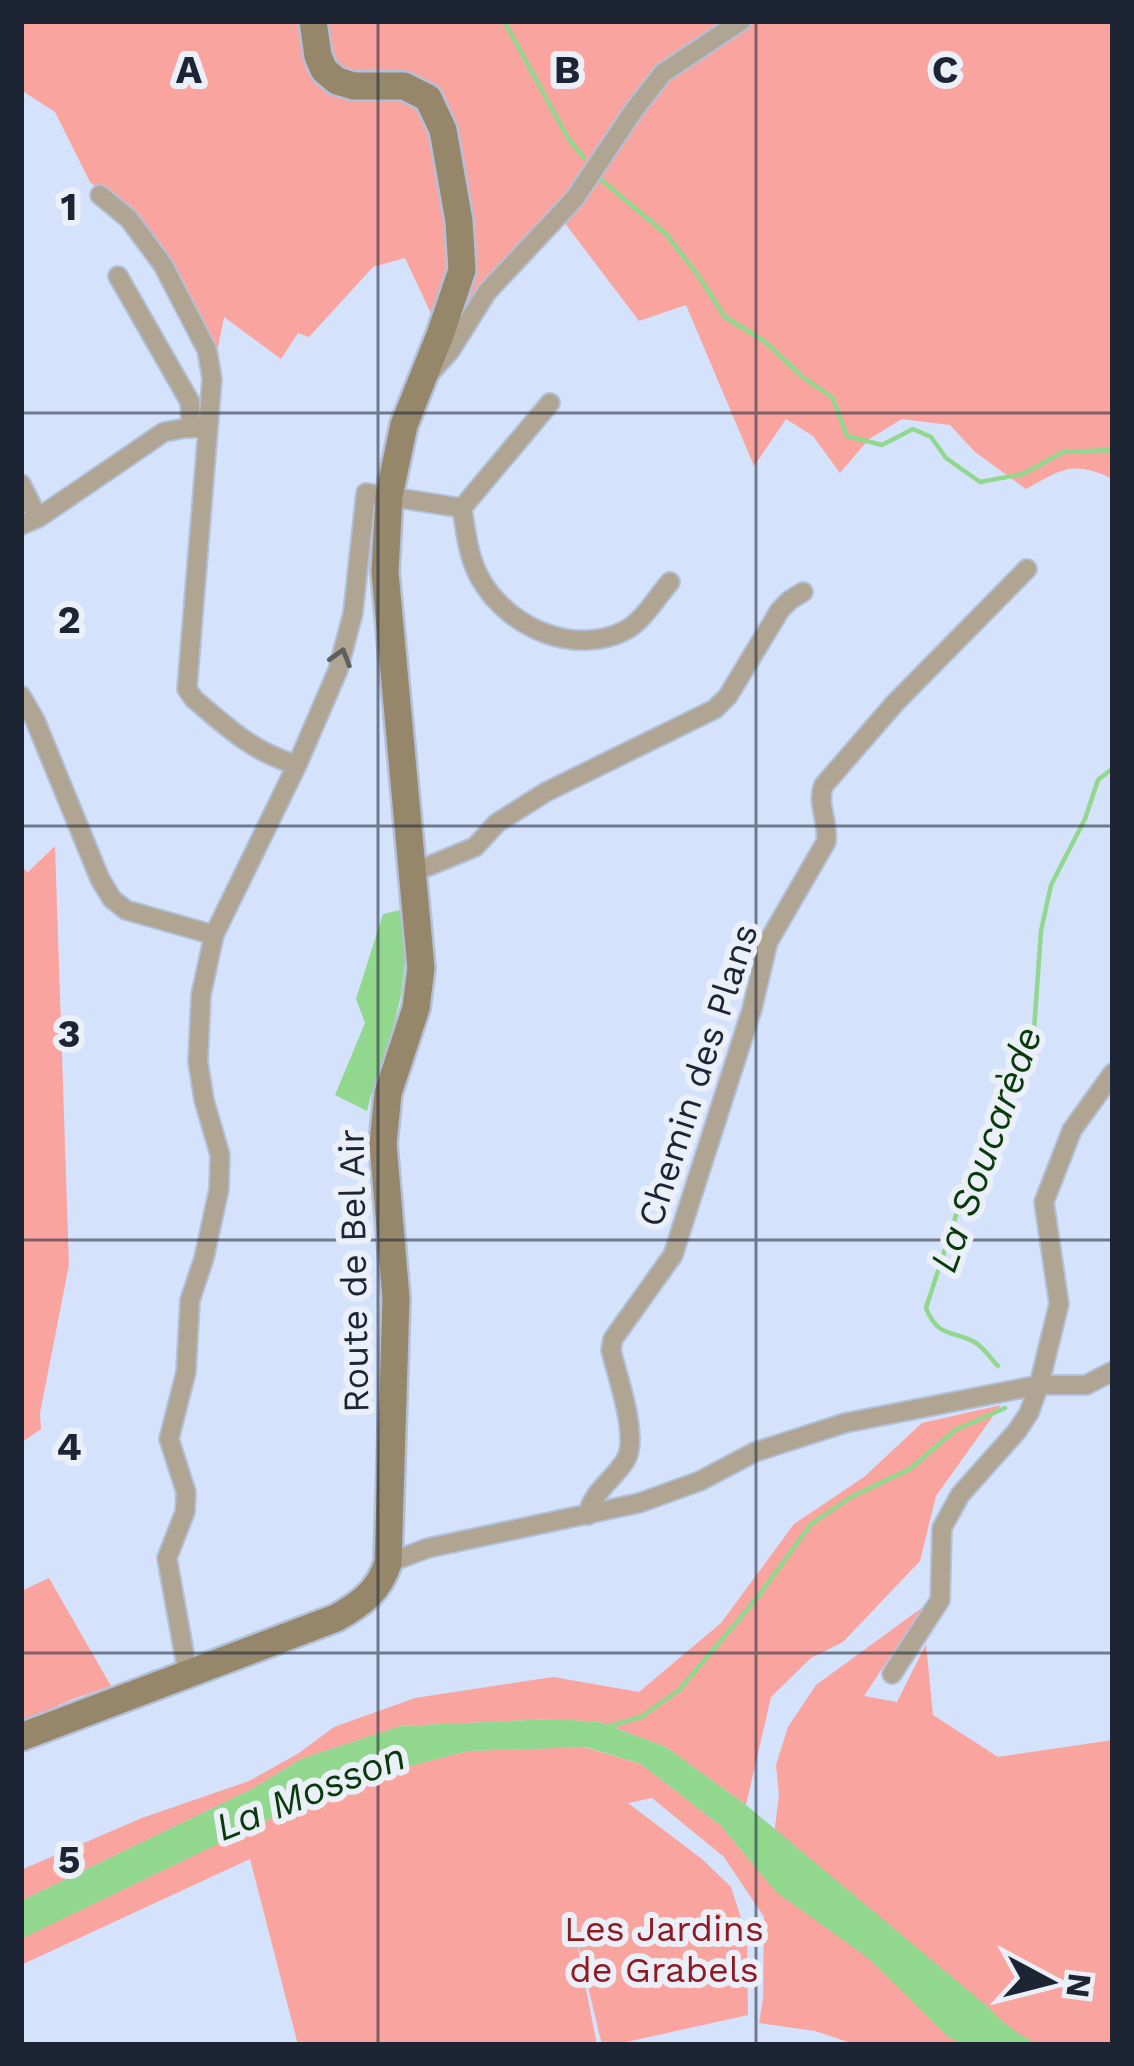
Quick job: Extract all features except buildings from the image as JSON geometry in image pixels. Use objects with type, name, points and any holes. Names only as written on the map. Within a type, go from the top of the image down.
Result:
[{"type":"street","name":"Route de Bel Air","points":[[313,21],[318,56],[337,82],[404,86],[428,98],[443,130],[459,221],[462,270],[404,424],[389,496],[386,572],[421,968],[416,1008],[388,1093],[383,1144],[396,1298],[388,1562]]},
{"type":"street","points":[[421,383],[451,351],[487,292],[575,198],[663,73],[741,21]]},
{"type":"street","points":[[100,195],[129,219],[164,265],[207,350],[212,379],[199,429],[187,689],[250,746],[297,765]]},
{"type":"street","points":[[118,276],[190,402],[199,429]]},
{"type":"street","points":[[462,508],[550,403]]},
{"type":"street","points":[[21,484],[29,522],[164,432],[199,429]]},
{"type":"street","points":[[188,1675],[167,1558],[185,1512],[186,1492],[169,1439],[186,1372],[190,1300],[219,1189],[220,1155],[198,1062],[201,995],[214,935],[338,670],[353,613],[366,493],[462,508]]},
{"type":"street","points":[[462,508],[478,577],[512,615],[551,636],[600,640],[631,628],[670,582]]},
{"type":"street","name":"Chemin des Plans","points":[[588,1515],[590,1504],[629,1457],[629,1426],[611,1350],[613,1340],[673,1256],[769,942],[826,842],[828,828],[820,795],[824,785],[895,703],[1027,569]]},
{"type":"street","points":[[414,872],[475,847],[497,823],[546,793],[715,709],[728,696],[781,610],[803,592]]},
{"type":"street","points":[[21,696],[112,898],[127,910],[214,935]]},
{"type":"street","points":[[892,1674],[940,1600],[942,1528],[960,1495],[1029,1413],[1059,1304],[1044,1202],[1072,1130],[1113,1072]]},
{"type":"street","points":[[21,1737],[310,1629],[361,1604],[388,1562],[428,1548],[639,1503],[700,1481],[755,1452],[845,1423],[1039,1385],[1087,1385],[1113,1371]]},
{"type":"green space","points":[[21,21],[1113,21],[1113,479],[1068,469],[1026,489],[975,452],[950,425],[902,419],[869,439],[840,473],[813,436],[786,419],[754,466],[686,305],[639,321],[564,222],[507,281],[464,348],[434,320],[405,258],[373,267],[309,337],[298,333],[281,359],[224,317],[216,358],[132,216],[90,182],[55,112],[21,90]]},
{"type":"green space","points":[[55,846],[69,1265],[40,1413],[41,1429],[21,1443],[21,867],[28,872]]},
{"type":"green space","points":[[1001,1405],[936,1496],[920,1561],[843,1642],[811,1658],[771,1697],[746,1805],[666,1747],[599,1722],[553,1719],[401,1726],[301,1759],[254,1788],[21,1901],[21,1870],[142,1818],[249,1781],[334,1727],[415,1698],[553,1677],[639,1692],[721,1623],[794,1524],[864,1477],[922,1423]]},
{"type":"green space","points":[[49,1578],[111,1686],[21,1722],[21,1591]]},
{"type":"green space","name":"Les Jardins de Grabels","points":[[923,1607],[864,1696],[897,1702],[926,1644],[933,1715],[998,1757],[1113,1740],[1113,2045],[857,2045],[815,2031],[759,2023],[764,1917],[724,1857],[652,1798],[628,1803],[731,1887],[747,1937],[748,2015],[602,2045],[574,1928],[597,2045],[298,2045],[250,1859],[21,1965],[21,1939],[26,1936],[344,1783],[468,1751],[584,1747],[641,1764],[721,1826],[768,1882],[779,1795],[776,1765],[788,1727],[816,1685]]},
{"type":"water","points":[[400,910],[407,946],[401,995],[383,1072],[367,1111],[335,1095],[365,1023],[356,999],[383,914]]},
{"type":"water","name":"La Mosson","points":[[553,1719],[599,1722],[666,1747],[746,1805],[1007,2025],[1043,2045],[965,2045],[948,2037],[868,1958],[776,1892],[721,1826],[641,1764],[586,1747],[468,1751],[344,1783],[21,1939],[21,1901],[254,1788],[301,1759],[401,1726]]},
{"type":"waterway","name":"La Soucarède","points":[[504,21],[568,138],[584,158]]},
{"type":"waterway","name":"La Soucarède","points":[[599,178],[666,234],[725,317],[764,341],[832,397],[847,436],[882,445],[913,429],[931,437],[946,458],[980,482],[1023,474],[1063,452],[1113,450]]},
{"type":"waterway","points":[[1113,365],[1113,377]]},
{"type":"waterway","name":"La Soucarède","points":[[998,1366],[976,1343],[936,1325],[926,1308],[962,1197],[1020,1076],[1034,1030],[1041,931],[1051,885],[1085,819],[1098,780],[1113,768]]},
{"type":"waterway","points":[[607,1727],[641,1717],[679,1690],[757,1598],[811,1524],[851,1497],[910,1469],[955,1430],[1005,1408]]}]
